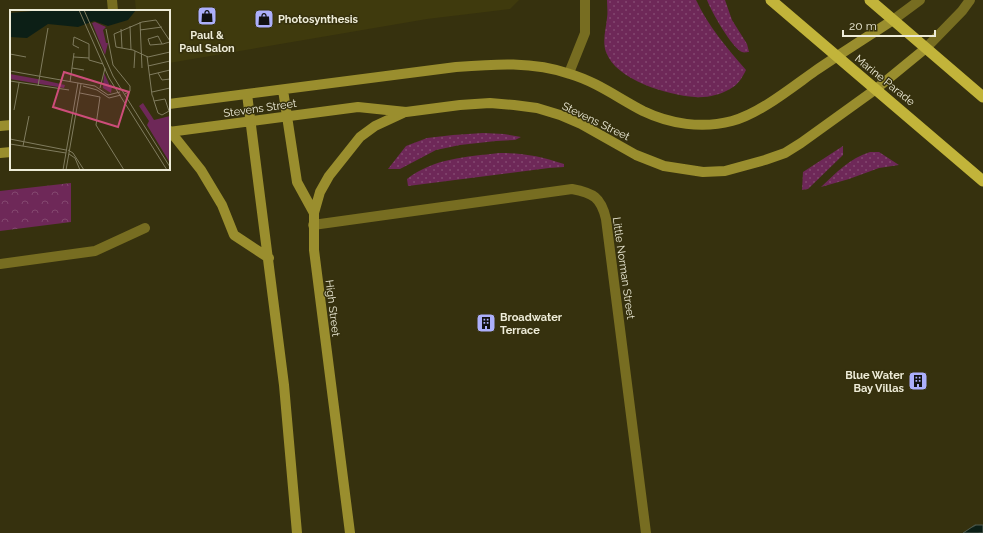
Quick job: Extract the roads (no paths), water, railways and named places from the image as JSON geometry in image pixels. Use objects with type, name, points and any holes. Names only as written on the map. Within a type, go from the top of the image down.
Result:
[{"type":"highway","name":"Marine Parade","points":[[771,0],[983,181]]},
{"type":"highway","points":[[870,0],[983,97]]},
{"type":"main road","name":"Stevens Street","points":[[170,104],[456,67],[492,64],[521,64],[544,67],[569,73],[592,82],[643,110],[664,119],[686,124],[706,125],[732,121],[770,102],[893,20]]},
{"type":"main road","name":"Stevens Street","points":[[170,132],[358,108],[406,112],[460,105],[490,103],[537,108],[560,115],[581,124],[636,155],[664,166],[703,172],[725,171],[785,153],[876,89],[926,48]]},
{"type":"main road","points":[[283,90],[297,182],[314,213]]},
{"type":"main road","points":[[247,94],[284,385],[297,533]]},
{"type":"main road","name":"High Street","points":[[350,533],[314,250],[314,213],[320,192],[329,176],[360,137],[386,120],[406,112]]},
{"type":"main road","points":[[0,126],[10,125]]},
{"type":"main road","points":[[170,132],[201,170],[222,205],[234,235],[269,258]]},
{"type":"main road","points":[[0,153],[10,152]]},
{"type":"street","points":[[112,0],[113,10]]},
{"type":"street","points":[[569,73],[585,33],[585,0]]},
{"type":"street","points":[[893,20],[920,0]]},
{"type":"street","points":[[926,48],[962,11],[970,0]]},
{"type":"street","name":"Little Norman Street","points":[[313,225],[572,189],[588,192],[599,201],[606,219],[646,533]]},
{"type":"street","points":[[0,264],[95,251],[145,228]]},
{"type":"water","points":[[975,525],[983,525],[983,533],[963,533]]},
{"type":"place","name":"Paul & Paul Salon","points":[[207,16]]},
{"type":"place","name":"Photosynthesis","points":[[264,19]]},
{"type":"place","name":"Broadwater Terrace","points":[[486,323]]},
{"type":"place","name":"Blue Water Bay Villas","points":[[918,381]]}]
